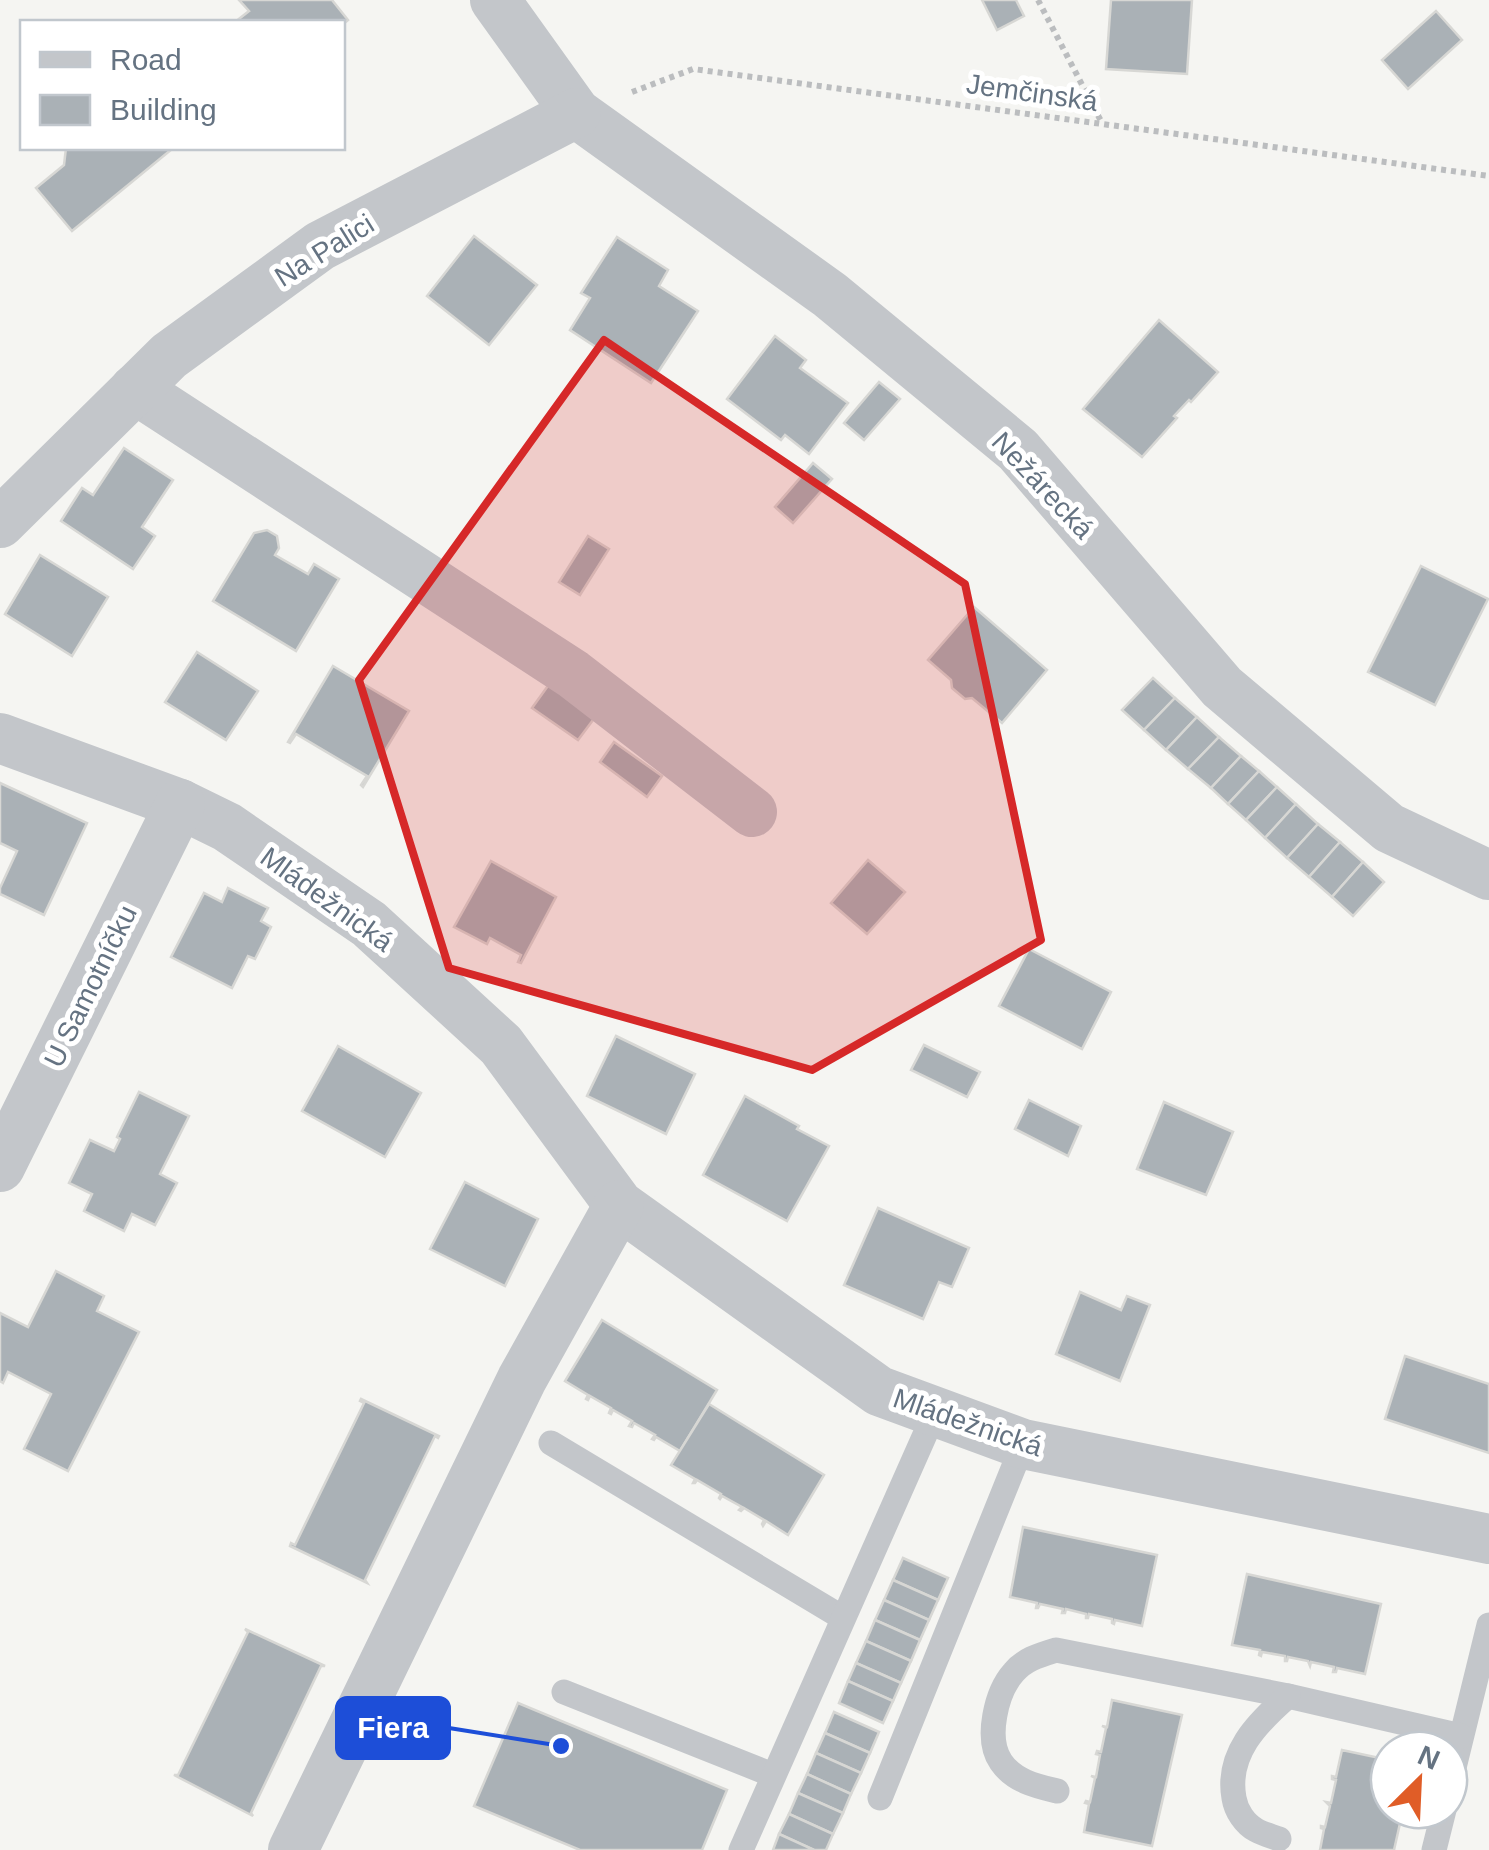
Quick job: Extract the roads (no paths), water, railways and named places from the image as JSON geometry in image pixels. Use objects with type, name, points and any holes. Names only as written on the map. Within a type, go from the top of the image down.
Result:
[{"type":"street","points":[[495,0],[576,112]]},
{"type":"street","name":"Na Palici","points":[[0,522],[169,356],[320,246],[576,112]]},
{"type":"street","name":"Nežárecká","points":[[576,112],[830,296],[1018,450],[1222,688],[1390,828],[1489,876]]},
{"type":"street","points":[[135,390],[573,674],[752,812]]},
{"type":"street","name":"Mládežnická","points":[[0,738],[180,804],[227,827],[369,924],[501,1045],[619,1206],[879,1391],[1023,1444],[1489,1538]]},
{"type":"street","name":"U Samotníčku","points":[[0,1167],[180,804]]},
{"type":"street","points":[[293,1850],[522,1379],[619,1206]]},
{"type":"lane","points":[[742,1850],[935,1412]]},
{"type":"lane","points":[[552,1443],[843,1618]]},
{"type":"lane","points":[[880,1798],[1023,1444]]},
{"type":"lane","points":[[1463,1730],[1489,1625]]},
{"type":"lane","points":[[1057,1791],[1019,1778],[1000,1761],[992,1734],[995,1710],[1011,1674],[1029,1659],[1056,1650],[1435,1730]]},
{"type":"lane","points":[[564,1692],[773,1775]]},
{"type":"lane","points":[[1278,1840],[1252,1828],[1236,1809],[1231,1782],[1236,1758],[1252,1732],[1288,1696]]},
{"type":"place","name":"Fiera","points":[[561,1746]]}]
